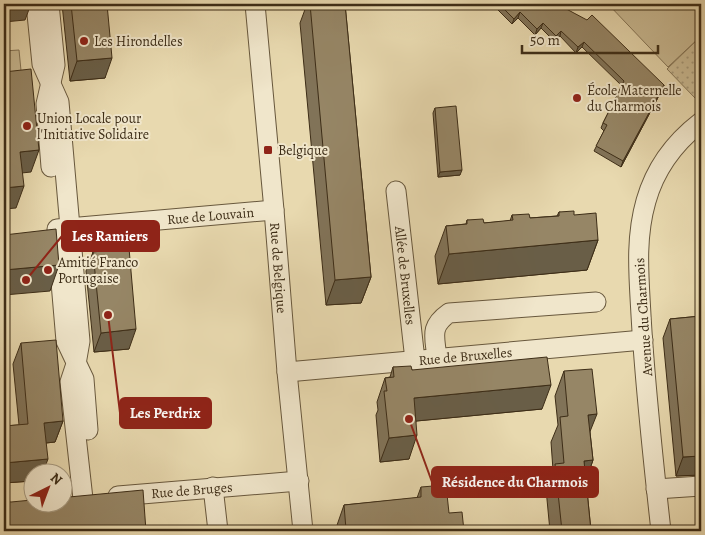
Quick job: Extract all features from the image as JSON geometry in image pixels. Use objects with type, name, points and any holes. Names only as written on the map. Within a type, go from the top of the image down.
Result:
[{"type":"street","points":[[36,4],[42,64],[50,85]]},
{"type":"street","points":[[49,4],[55,65],[46,104],[63,228],[66,341],[84,379],[88,499]]},
{"type":"street","name":"Rue de Belgique","points":[[255,4],[287,372],[303,531]]},
{"type":"street","name":"Avenue du Charmois","points":[[661,531],[643,340],[638,249],[639,234],[646,200],[656,176],[666,158],[682,138],[701,122]]},
{"type":"street","name":"Allée de Bruxelles","points":[[396,190],[415,360]]},
{"type":"street","name":"Rue de Louvain","points":[[63,228],[274,210]]},
{"type":"street","points":[[436,358],[434,329],[439,320],[449,313],[596,302]]},
{"type":"street","name":"Rue de Bruxelles","points":[[287,372],[643,340]]},
{"type":"street","name":"Rue de Bruges","points":[[72,500],[299,481]]},
{"type":"street","points":[[656,489],[701,486]]},
{"type":"street","points":[[213,487],[218,531]]},
{"type":"shaded area","points":[[608,4],[701,4],[701,36],[668,67]]},
{"type":"shaded area","points":[[701,36],[701,95],[695,98],[667,69]]},
{"type":"shaded area","points":[[19,50],[23,91],[4,93],[4,51]]},
{"type":"building","points":[[71,4],[107,4],[112,58],[77,61]]},
{"type":"building","points":[[310,4],[345,4],[371,277],[335,280]]},
{"type":"building","points":[[499,4],[557,4],[587,20],[592,15],[664,85],[623,161],[596,146],[607,125],[603,123],[624,81],[584,42],[578,47],[561,31],[556,36],[543,23],[537,29],[520,12],[514,19]]},
{"type":"building","points":[[31,69],[39,150],[20,152],[24,186],[4,188],[4,72]]},
{"type":"building","points":[[456,106],[462,170],[440,172],[435,108]]},
{"type":"building","points":[[574,211],[574,215],[596,213],[598,240],[449,254],[446,226],[467,224],[467,220],[483,219],[484,223],[513,220],[512,215],[529,214],[530,218],[559,216],[559,212]]},
{"type":"building","points":[[56,229],[59,265],[4,270],[4,235]]},
{"type":"building","points":[[129,248],[136,329],[101,333],[93,252]]},
{"type":"building","points":[[701,316],[701,456],[683,457],[670,319]]},
{"type":"building","points":[[56,340],[63,421],[44,423],[48,459],[4,463],[4,426],[28,424],[21,343]]},
{"type":"building","points":[[547,357],[551,385],[414,398],[417,435],[389,438],[384,391],[387,391],[385,378],[394,377],[393,367],[411,366],[412,370]]},
{"type":"building","points":[[592,369],[597,414],[588,415],[593,460],[584,461],[591,531],[562,531],[555,464],[564,463],[560,417],[568,416],[564,371]]},
{"type":"building","points":[[446,485],[449,513],[462,512],[464,531],[361,531],[360,527],[346,529],[344,505],[421,497],[421,487]]},
{"type":"building","points":[[143,490],[146,531],[4,531],[4,501],[22,501],[22,512],[72,512],[72,497]]},
{"type":"place","name":"Les Hirondelles","points":[[84,41]]},
{"type":"place","name":"École Maternelle du Charmois","points":[[577,98]]},
{"type":"place","name":"Union Locale pour l'Initiative Solidaire","points":[[27,126]]},
{"type":"place","name":"Belgique","points":[[268,150]]},
{"type":"place","name":"Amitié Franco Portugaise","points":[[48,270]]},
{"type":"place","name":"Les Ramiers","points":[[26,280]]},
{"type":"place","name":"Les Perdrix","points":[[108,315]]},
{"type":"place","name":"Résidence du Charmois","points":[[409,419]]}]
